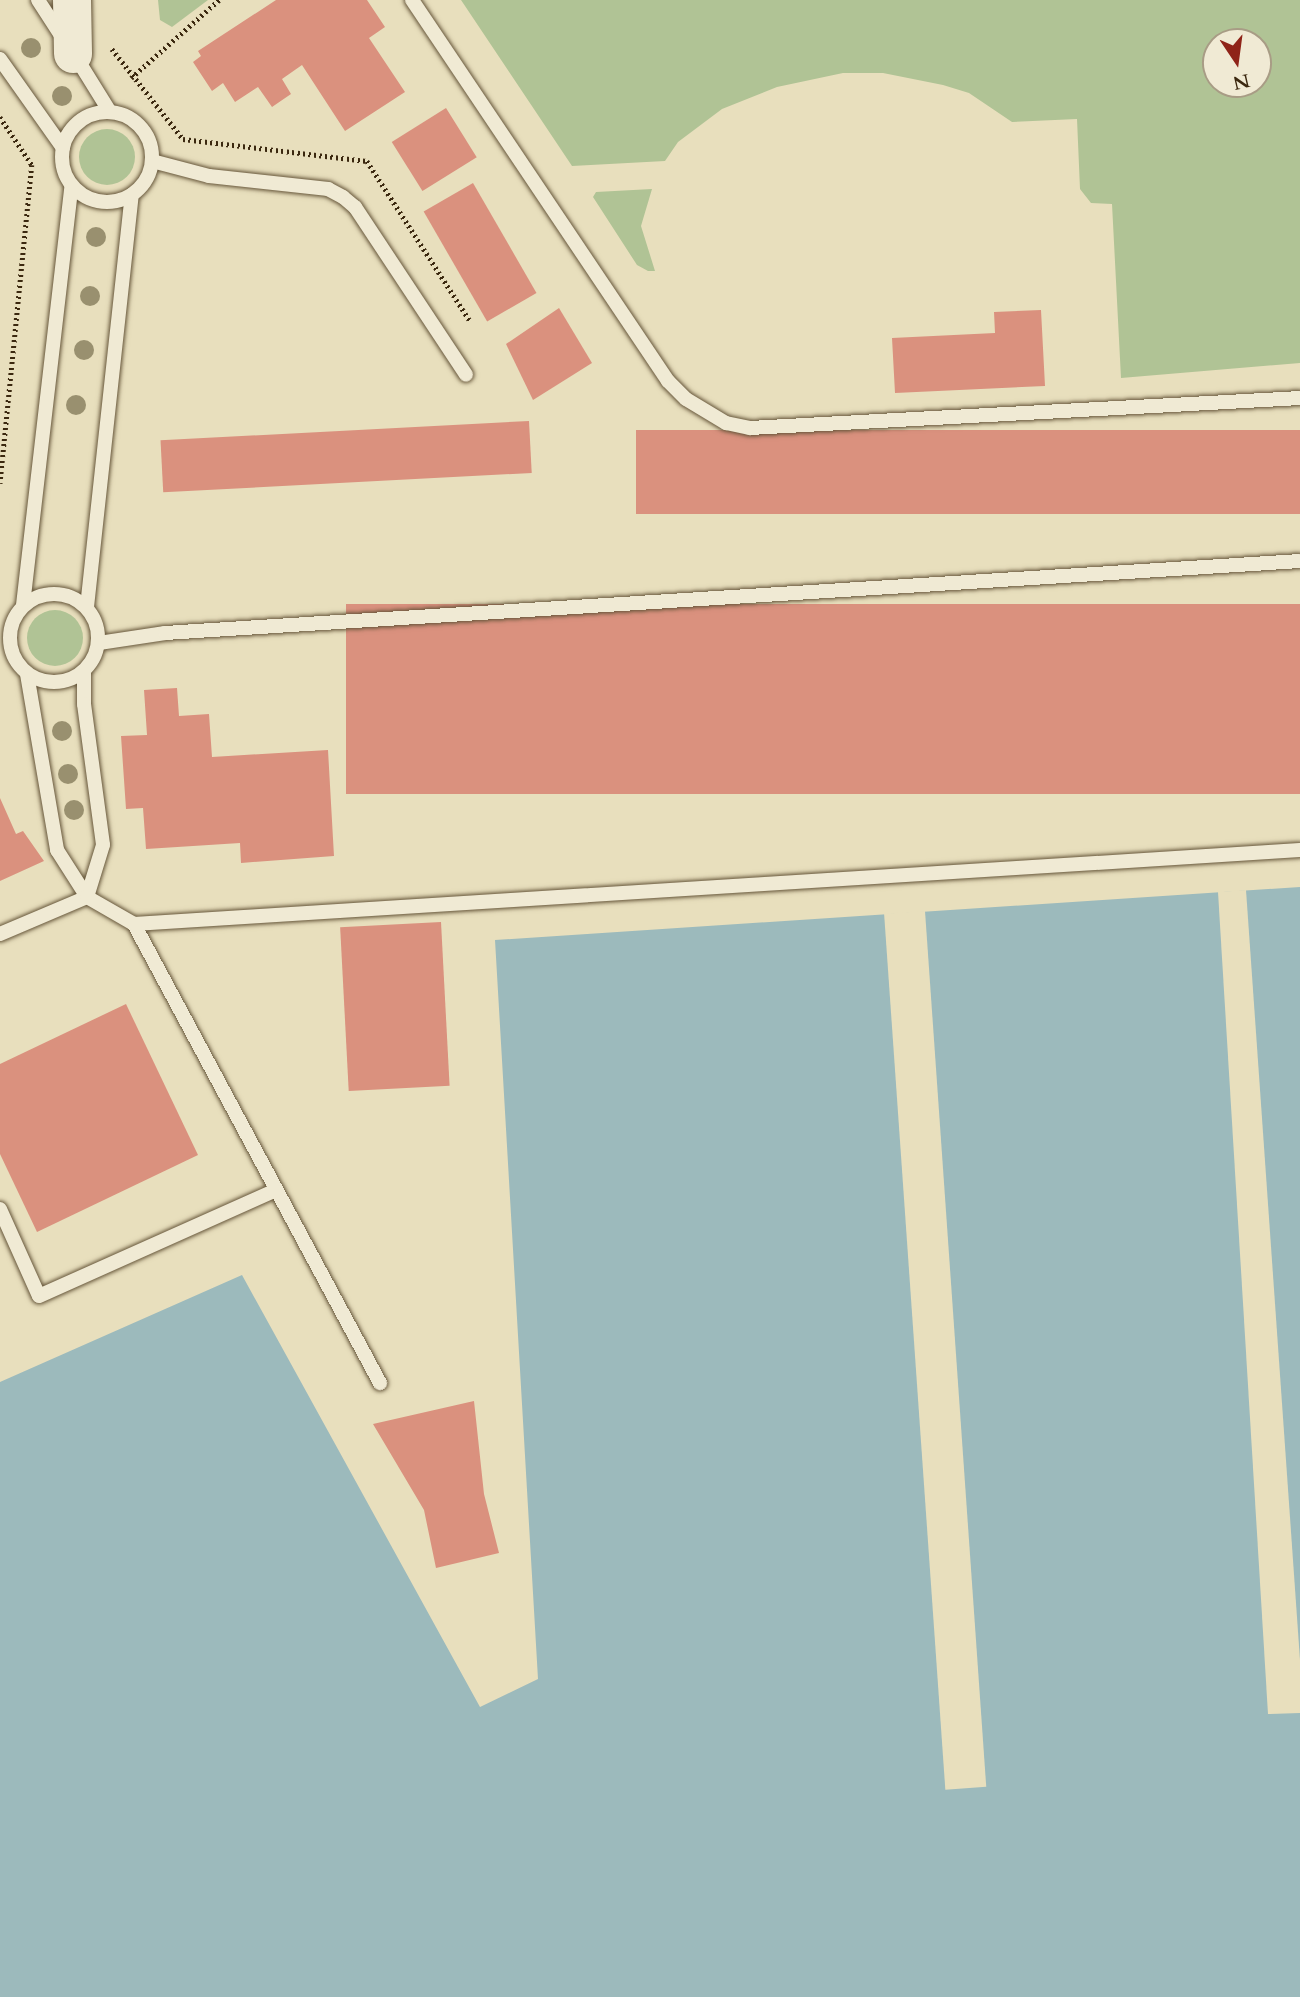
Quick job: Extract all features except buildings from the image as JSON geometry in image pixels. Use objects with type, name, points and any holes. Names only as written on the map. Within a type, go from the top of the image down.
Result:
[{"type":"main road","points":[[72,0],[74,54]]},
{"type":"lane","points":[[38,0],[110,112],[141,128],[150,143],[152,161],[142,185],[132,194],[100,201],[71,187]]},
{"type":"lane","points":[[412,0],[667,381],[686,399],[726,423],[750,428],[1300,398]]},
{"type":"lane","points":[[0,59],[63,148]]},
{"type":"lane","points":[[84,671],[56,682],[27,674],[16,662],[5,633],[23,605],[71,187],[62,159],[63,148],[67,136],[85,118],[110,112]]},
{"type":"lane","points":[[152,161],[209,176],[328,189],[343,197],[355,207],[466,375]]},
{"type":"lane","points":[[87,607],[132,194]]},
{"type":"lane","points":[[99,643],[165,633],[1300,561]]},
{"type":"lane","points":[[0,934],[87,897],[103,845],[84,705],[84,671],[99,643],[96,622],[87,607],[67,595],[51,593],[23,605]]},
{"type":"lane","points":[[27,674],[57,850],[87,897],[134,924],[380,1384]]},
{"type":"lane","points":[[134,924],[1300,850]]},
{"type":"lane","points":[[0,1209],[38,1296],[275,1191]]},
{"type":"path","points":[[131,78],[219,0]]},
{"type":"path","points":[[0,117],[32,165],[0,483]]},
{"type":"green space","points":[[158,0],[208,0],[172,27],[160,20]]},
{"type":"green space","points":[[461,0],[1300,0],[1300,363],[1121,378],[1112,204],[1091,203],[1080,189],[1077,119],[1012,122],[969,93],[943,85],[883,73],[843,73],[777,87],[722,109],[678,142],[665,161],[572,166]]},
{"type":"green space","points":[[107,129],[118,131],[127,137],[133,146],[133,168],[127,177],[118,183],[107,185],[96,183],[87,177],[81,168],[79,157],[81,146],[87,137],[96,131]]},
{"type":"green space","points":[[652,189],[641,226],[655,271],[648,271],[637,265],[593,197],[596,192]]},
{"type":"green space","points":[[55,610],[66,612],[75,618],[81,627],[81,649],[75,658],[66,664],[55,666],[44,664],[35,658],[29,649],[27,638],[29,627],[35,618],[44,612]]},
{"type":"water","points":[[1300,887],[1300,1997],[0,1997],[0,1382],[242,1275],[480,1707],[538,1679],[495,940]]},
{"type":"pier","points":[[1246,890],[1300,1660],[1300,1713],[1268,1714],[1218,892]]},
{"type":"pier","points":[[925,911],[986,1787],[945,1790],[884,914]]}]
